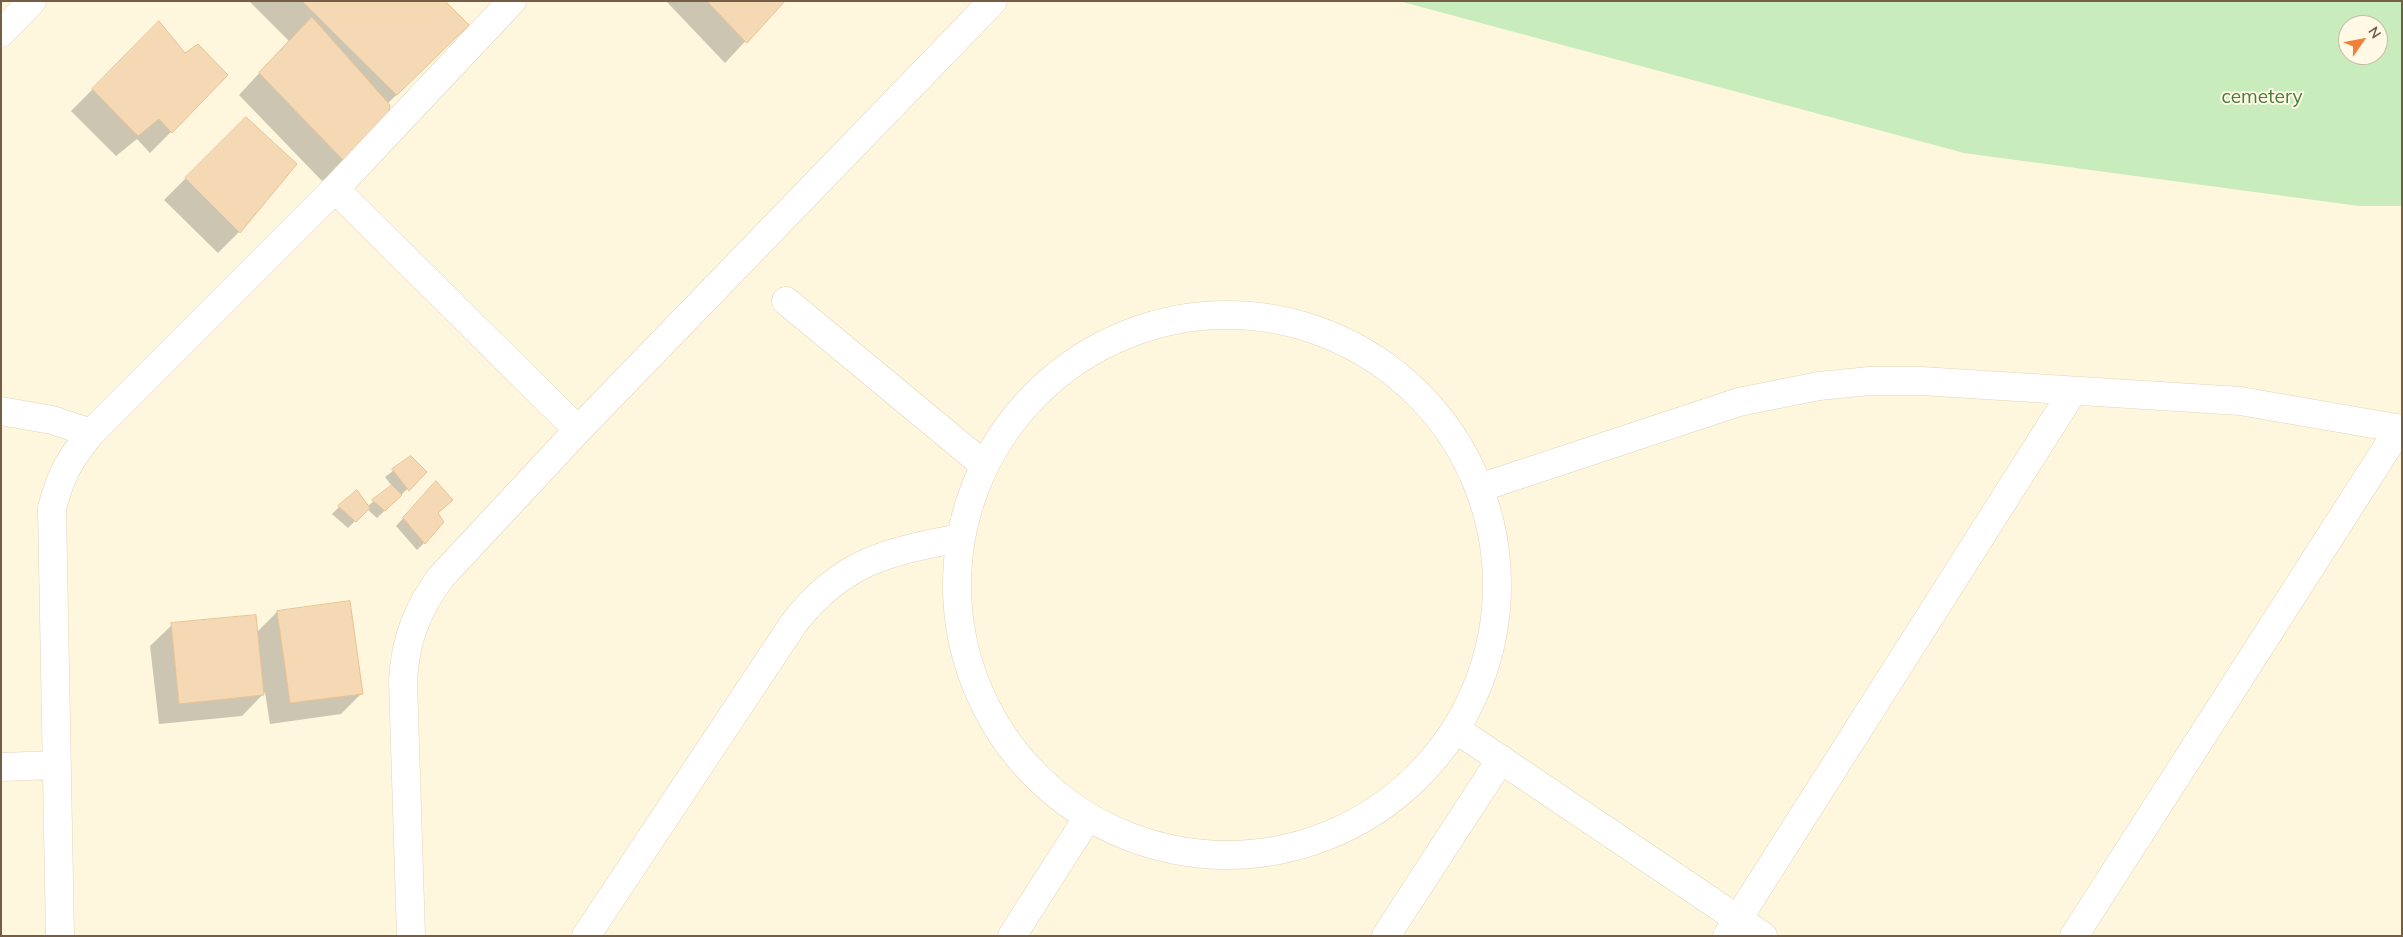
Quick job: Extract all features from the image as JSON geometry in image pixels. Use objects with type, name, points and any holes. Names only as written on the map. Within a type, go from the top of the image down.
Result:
[{"type":"street","points":[[1,34],[32,1]]},
{"type":"street","points":[[60,936],[52,508],[59,482],[71,458],[91,434],[335,189],[512,1]]},
{"type":"street","points":[[411,936],[403,681],[404,658],[409,636],[417,615],[441,576],[578,430],[993,1]]},
{"type":"street","points":[[335,189],[578,430]]},
{"type":"street","points":[[786,301],[983,464]]},
{"type":"street","points":[[1214,314],[1262,316],[1309,327],[1353,346],[1394,372],[1429,406],[1452,436],[1479,488],[1492,528],[1497,570],[1496,612],[1487,661],[1476,692],[1457,730],[1425,771],[1385,806],[1340,832],[1290,849],[1239,856],[1186,853],[1135,840],[1088,818],[1050,790],[1018,757],[991,718],[972,676],[960,631],[956,584],[960,538],[969,500],[983,464],[1009,423],[1040,387],[1078,358],[1120,335],[1157,323],[1214,314]]},
{"type":"street","points":[[1479,488],[1739,402],[1819,386],[1870,381],[1921,381],[2240,401],[2400,429],[2074,936]]},
{"type":"street","points":[[1733,927],[2073,391]]},
{"type":"street","points":[[1,411],[52,420],[91,434]]},
{"type":"street","points":[[586,936],[794,623],[810,603],[829,584],[850,570],[876,557],[904,549],[960,538]]},
{"type":"street","points":[[1457,730],[1501,759],[1733,927],[1763,936]]},
{"type":"street","points":[[1386,936],[1501,759]]},
{"type":"street","points":[[1,768],[56,765]]},
{"type":"street","points":[[1012,936],[1088,818]]},
{"type":"green space","name":"cemetery","points":[[1399,1],[2402,1],[2402,206],[2359,206],[1964,153]]},
{"type":"building","points":[[302,1],[445,1],[469,25],[397,95]]},
{"type":"building","points":[[707,1],[785,1],[747,43]]},
{"type":"building","points":[[312,17],[390,105],[387,129],[344,161],[259,73]]},
{"type":"building","points":[[159,21],[185,53],[198,44],[228,75],[172,133],[159,119],[138,136],[92,89]]},
{"type":"building","points":[[246,117],[297,164],[240,233],[185,178]]},
{"type":"building","points":[[411,456],[427,472],[409,491],[392,469]]},
{"type":"building","points":[[436,481],[453,500],[438,513],[444,522],[425,544],[403,518]]},
{"type":"building","points":[[392,485],[402,495],[385,511],[372,500]]},
{"type":"building","points":[[357,490],[370,508],[356,522],[338,506]]},
{"type":"building","points":[[350,601],[363,694],[290,703],[277,611]]},
{"type":"building","points":[[256,615],[264,695],[179,704],[171,623]]}]
